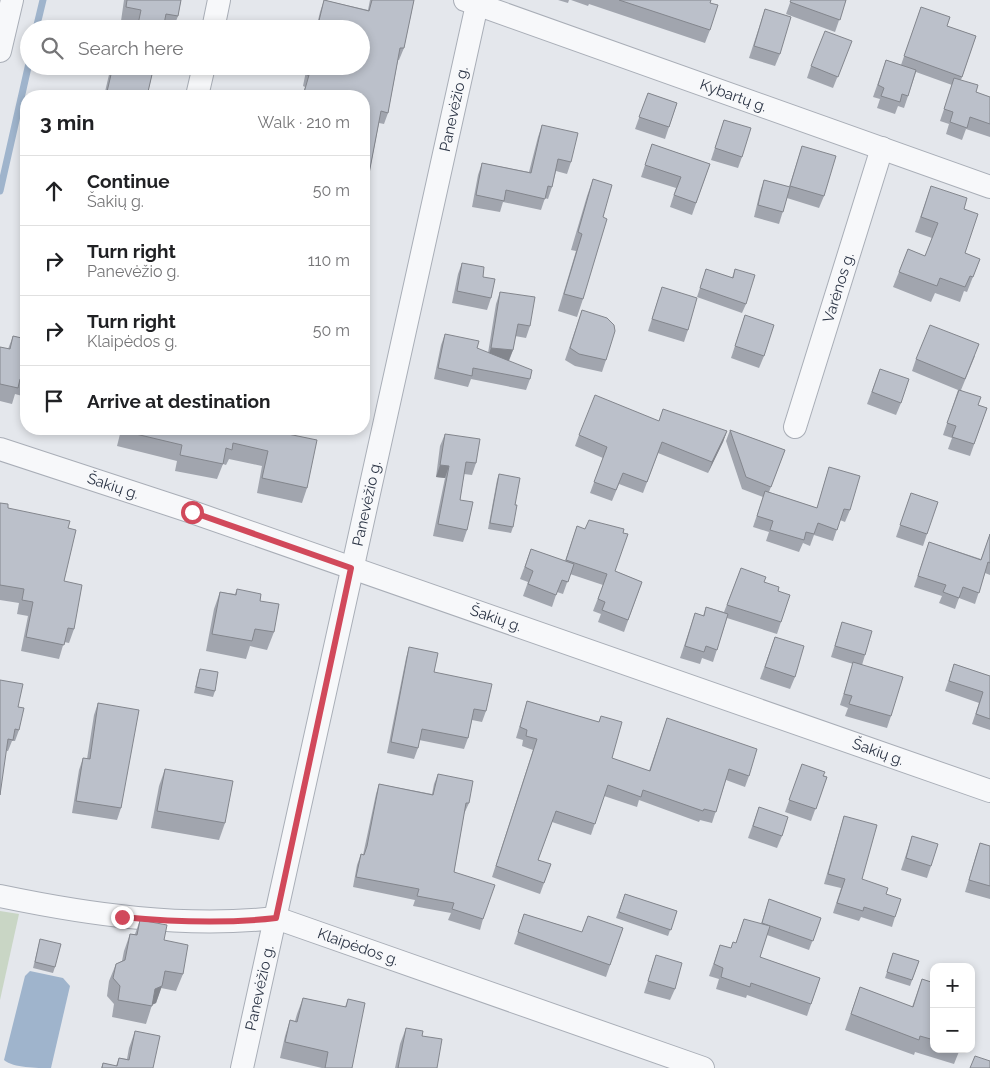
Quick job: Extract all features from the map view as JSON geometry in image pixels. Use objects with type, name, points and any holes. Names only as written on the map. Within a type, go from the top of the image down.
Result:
[{"type":"street","points":[[0,51],[12,0]]},
{"type":"street","points":[[215,20],[219,0]]},
{"type":"street","name":"Kybartų g.","points":[[474,1],[990,187]]},
{"type":"street","name":"Panevėžio g.","points":[[242,1068],[474,1]]},
{"type":"street","points":[[198,90],[202,75]]},
{"type":"street","name":"Varėnos g.","points":[[795,427],[882,148]]},
{"type":"street","name":"Šakių g.","points":[[0,449],[192,512],[990,791]]},
{"type":"street","name":"Klaipėdos g.","points":[[0,896],[122,917],[184,923],[237,922],[276,918],[703,1068]]},
{"type":"green space","points":[[0,911],[19,914],[0,1000]]},
{"type":"water","points":[[30,971],[63,978],[70,986],[51,1068],[19,1066],[4,1060],[25,976]]},
{"type":"building","points":[[127,0],[181,0],[178,16],[166,14],[165,20],[139,20],[141,10],[126,7]]},
{"type":"building","points":[[324,0],[369,11],[372,0],[414,0],[404,48],[400,48],[388,113],[381,111],[370,169],[370,90],[305,90],[309,75],[370,75],[370,20],[319,20]]},
{"type":"building","points":[[619,0],[711,0],[710,3],[718,5],[710,30]]},
{"type":"building","points":[[791,0],[846,0],[840,20],[790,2]]},
{"type":"building","points":[[921,7],[950,17],[947,26],[976,36],[962,77],[904,56]]},
{"type":"building","points":[[765,9],[791,17],[780,54],[754,46]]},
{"type":"building","points":[[825,31],[852,41],[838,77],[811,66]]},
{"type":"building","points":[[886,60],[916,70],[908,96],[902,94],[900,102],[881,96],[884,88],[878,85]]},
{"type":"building","points":[[111,75],[152,75],[148,90],[107,90]]},
{"type":"building","points":[[954,78],[978,85],[976,92],[990,97],[990,124],[970,117],[967,128],[950,122],[953,112],[944,109]]},
{"type":"building","points":[[648,93],[677,103],[669,127],[639,117]]},
{"type":"building","points":[[724,120],[751,128],[742,157],[715,148]]},
{"type":"building","points":[[542,125],[578,133],[571,162],[558,159],[552,187],[548,186],[545,199],[506,190],[504,201],[476,195],[482,163],[531,173]]},
{"type":"building","points":[[652,144],[710,164],[696,203],[674,195],[681,177],[645,165]]},
{"type":"building","points":[[802,146],[836,156],[824,196],[790,186]]},
{"type":"building","points":[[593,179],[612,185],[603,217],[607,219],[583,299],[564,294],[582,234],[578,232]]},
{"type":"building","points":[[764,180],[790,187],[783,212],[758,205]]},
{"type":"building","points":[[931,186],[967,198],[964,209],[978,214],[965,253],[980,259],[973,277],[970,276],[965,287],[940,278],[937,286],[899,272],[908,249],[925,256],[938,223],[921,217]]},
{"type":"building","points":[[462,263],[484,267],[483,277],[495,279],[491,298],[457,291]]},
{"type":"building","points":[[706,269],[733,278],[735,269],[755,275],[746,304],[700,288]]},
{"type":"building","points":[[662,287],[697,298],[688,330],[652,319]]},
{"type":"building","points":[[500,292],[535,297],[530,326],[518,324],[513,350],[491,348]]},
{"type":"building","points":[[582,310],[607,318],[614,325],[615,331],[606,360],[579,354],[570,348]]},
{"type":"building","points":[[745,315],[774,325],[764,356],[735,346]]},
{"type":"building","points":[[930,325],[979,344],[965,379],[916,359]]},
{"type":"building","points":[[445,334],[479,341],[477,348],[532,370],[530,379],[473,368],[472,376],[438,368]]},
{"type":"building","points":[[13,336],[20,338],[20,379],[18,388],[0,384],[0,347],[10,349]]},
{"type":"building","points":[[880,369],[909,379],[901,403],[872,392]]},
{"type":"building","points":[[959,390],[981,397],[978,405],[987,408],[974,444],[952,437],[956,426],[947,423]]},
{"type":"building","points":[[595,395],[659,421],[663,409],[727,431],[712,462],[662,442],[647,482],[623,473],[616,490],[594,482],[607,447],[579,435]]},
{"type":"building","points":[[730,430],[785,450],[771,487],[746,477]]},
{"type":"building","points":[[445,434],[480,439],[476,463],[466,462],[460,500],[473,502],[467,530],[438,524],[449,466],[440,465]]},
{"type":"building","points":[[140,435],[293,435],[317,440],[307,488],[262,478],[268,451],[233,443],[232,450],[226,448],[223,464],[180,455],[182,445]]},
{"type":"building","points":[[829,467],[860,476],[850,510],[844,509],[837,530],[818,523],[814,534],[806,532],[804,540],[770,530],[773,521],[757,516],[765,491],[817,508]]},
{"type":"building","points":[[499,474],[520,478],[513,527],[490,523]]},
{"type":"building","points":[[911,493],[938,502],[927,534],[900,525]]},
{"type":"building","points":[[0,503],[8,504],[8,508],[70,521],[68,528],[76,530],[64,581],[82,585],[74,629],[68,628],[64,645],[26,637],[33,602],[22,600],[24,589],[0,585]]},
{"type":"building","points":[[589,520],[624,529],[623,533],[628,534],[615,571],[642,582],[628,620],[602,610],[605,602],[598,599],[607,574],[566,560],[577,526],[585,529]]},
{"type":"building","points":[[990,534],[990,563],[988,562],[979,593],[963,587],[959,598],[943,592],[946,585],[918,576],[929,542],[981,560]]},
{"type":"building","points":[[531,549],[574,564],[568,582],[562,580],[556,595],[528,584],[533,571],[525,567]]},
{"type":"building","points":[[741,568],[766,577],[764,582],[779,587],[778,591],[790,595],[781,622],[727,605]]},
{"type":"building","points":[[237,589],[261,594],[260,601],[279,604],[274,632],[255,629],[252,641],[212,634],[220,592],[236,595]]},
{"type":"building","points":[[706,607],[728,614],[717,650],[706,646],[704,652],[685,646],[695,613],[704,616]]},
{"type":"building","points":[[842,622],[872,631],[865,655],[835,646]]},
{"type":"building","points":[[775,637],[804,646],[795,677],[765,667]]},
{"type":"building","points":[[409,647],[438,653],[434,672],[492,684],[486,711],[474,709],[468,738],[422,729],[418,748],[391,742]]},
{"type":"building","points":[[853,662],[903,677],[891,716],[849,704],[852,696],[844,694]]},
{"type":"building","points":[[954,664],[990,676],[990,719],[976,714],[983,692],[949,681]]},
{"type":"building","points":[[200,669],[218,672],[215,691],[196,687]]},
{"type":"building","points":[[0,680],[23,684],[18,707],[24,708],[19,730],[15,729],[13,740],[8,739],[0,795]]},
{"type":"building","points":[[527,701],[599,722],[601,716],[622,722],[612,758],[650,771],[667,718],[757,749],[749,776],[729,769],[716,812],[704,809],[703,811],[643,790],[641,797],[608,785],[595,824],[556,811],[538,860],[551,864],[544,883],[496,866],[537,739],[526,736],[527,730],[520,727]]},
{"type":"building","points":[[98,703],[139,710],[121,808],[76,801],[83,758],[90,759]]},
{"type":"building","points":[[802,764],[825,772],[823,776],[827,777],[816,809],[789,800]]},
{"type":"building","points":[[165,769],[233,781],[225,823],[157,811]]},
{"type":"building","points":[[438,774],[473,781],[469,803],[466,803],[454,872],[495,885],[483,919],[452,909],[454,903],[417,896],[419,889],[356,877],[361,854],[364,855],[367,846],[379,784],[433,795]]},
{"type":"building","points":[[759,807],[788,817],[782,836],[753,826]]},
{"type":"building","points":[[844,816],[877,825],[862,879],[888,888],[886,894],[901,899],[895,917],[864,907],[863,911],[837,903],[845,879],[828,874]]},
{"type":"building","points":[[912,836],[938,844],[931,866],[906,858]]},
{"type":"building","points":[[980,843],[990,846],[990,886],[969,880]]},
{"type":"building","points":[[625,894],[677,911],[671,930],[619,912]]},
{"type":"building","points":[[769,899],[821,918],[813,941],[762,923]]},
{"type":"building","points":[[524,914],[582,932],[588,916],[623,928],[610,965],[518,932]]},
{"type":"building","points":[[744,919],[770,926],[760,957],[820,978],[811,1004],[751,983],[750,987],[721,977],[723,968],[714,964],[720,945],[731,948],[733,942],[736,943]]},
{"type":"building","points":[[140,920],[167,925],[164,940],[188,945],[183,974],[165,971],[162,986],[155,989],[152,1006],[118,1000],[120,986],[113,978],[116,964],[125,960],[130,934],[137,935]]},
{"type":"building","points":[[40,939],[61,944],[55,967],[35,962]]},
{"type":"building","points":[[893,953],[919,961],[912,980],[887,972]]},
{"type":"building","points":[[656,955],[682,963],[675,989],[648,981]]},
{"type":"building","points":[[922,979],[930,982],[930,1039],[920,1036],[919,1040],[851,1014],[860,987],[913,1007]]},
{"type":"building","points":[[303,998],[346,1007],[348,999],[365,1003],[352,1068],[325,1068],[328,1052],[285,1042],[290,1020],[297,1022]]},
{"type":"building","points":[[406,1028],[423,1031],[422,1036],[442,1039],[437,1068],[398,1068]]},
{"type":"building","points":[[135,1031],[160,1036],[153,1068],[102,1068],[103,1063],[117,1066],[119,1058],[129,1060]]},
{"type":"building","points":[[975,1056],[990,1061],[990,1068],[970,1068]]},
{"type":"waterway","points":[[38,20],[43,0]]},
{"type":"waterway","points":[[23,90],[26,75]]},
{"type":"waterway","points":[[0,191],[20,103]]},
{"type":"route","points":[[122,917],[184,923],[237,922],[276,918],[351,568],[192,512]]}]
